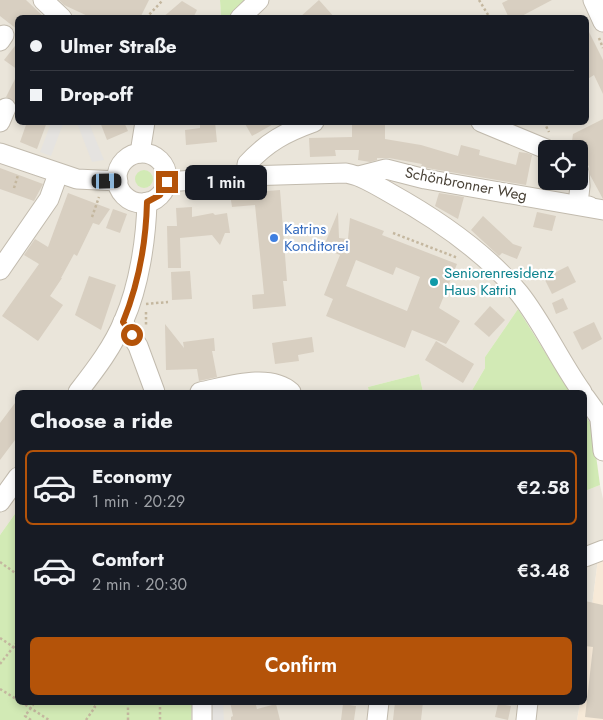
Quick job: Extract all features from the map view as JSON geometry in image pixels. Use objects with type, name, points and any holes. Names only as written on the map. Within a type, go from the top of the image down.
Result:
[{"type":"street","points":[[43,0],[59,15]]},
{"type":"street","points":[[243,15],[259,0]]},
{"type":"street","points":[[593,0],[603,22]]},
{"type":"street","points":[[140,153],[145,125]]},
{"type":"street","points":[[247,176],[247,164],[259,151],[289,131],[306,125]]},
{"type":"street","points":[[488,125],[538,146]]},
{"type":"street","points":[[0,153],[77,179],[118,181]]},
{"type":"street","points":[[140,153],[150,154],[158,158],[164,164],[167,173],[167,182],[160,195],[147,202],[137,202],[127,198],[121,190],[118,181],[118,171],[123,162],[131,156],[140,153]]},
{"type":"street","name":"Schönbronner Weg","points":[[359,176],[386,169],[425,179],[599,208]]},
{"type":"street","points":[[167,182],[247,176],[346,173],[359,176],[438,222],[485,259],[519,294],[581,390]]},
{"type":"street","points":[[0,270],[49,199],[58,174]]},
{"type":"street","points":[[580,190],[578,204],[599,208]]},
{"type":"street","points":[[80,390],[105,356],[123,322],[139,269],[146,224],[147,202]]},
{"type":"street","points":[[123,322],[138,346],[154,390]]},
{"type":"street","points":[[210,390],[253,381],[284,386],[289,390]]},
{"type":"street","points":[[587,400],[602,421],[603,451]]},
{"type":"street","points":[[0,502],[15,481]]},
{"type":"street","points":[[587,556],[603,550]]},
{"type":"street","points":[[202,705],[202,720]]},
{"type":"street","points":[[377,720],[379,705]]},
{"type":"street","points":[[526,720],[528,705]]},
{"type":"path","points":[[149,15],[163,0]]},
{"type":"path","points":[[479,0],[488,15]]},
{"type":"path","points":[[92,217],[100,198],[95,181]]},
{"type":"path","points":[[393,233],[457,259],[465,243]]},
{"type":"path","points":[[146,325],[146,304],[168,302]]},
{"type":"path","points":[[0,562],[15,573]]},
{"type":"path","points":[[0,638],[13,647]]},
{"type":"path","points":[[0,664],[15,644]]},
{"type":"path","points":[[0,689],[15,698]]},
{"type":"path","points":[[26,705],[49,720]]},
{"type":"path","points":[[22,720],[33,705]]},
{"type":"path","points":[[86,720],[95,707],[93,705]]},
{"type":"path","points":[[128,705],[128,720]]},
{"type":"path","points":[[160,705],[160,720]]},
{"type":"path","points":[[25,716],[31,720]]},
{"type":"shaded area","points":[[0,0],[220,0],[221,15],[15,15],[15,125],[589,125],[589,15],[242,15],[259,0],[593,0],[603,22],[603,406],[580,377],[527,291],[518,309],[485,357],[485,368],[472,390],[423,390],[419,374],[368,387],[369,390],[15,390],[15,514],[0,535]]},
{"type":"shaded area","points":[[50,125],[63,125],[51,156],[40,152]]},
{"type":"shaded area","points":[[78,125],[90,125],[104,160],[92,162]]},
{"type":"shaded area","points":[[600,485],[603,499],[603,557],[598,559],[587,645],[587,490]]},
{"type":"shaded area","points":[[603,557],[603,720],[577,720],[580,705],[587,705],[587,645],[598,559]]},
{"type":"shaded area","points":[[192,705],[580,705],[577,720],[191,720]]},
{"type":"shaded area","points":[[210,705],[223,705],[224,720],[210,720]]},
{"type":"green space","points":[[220,0],[259,0],[243,15],[221,15]]},
{"type":"green space","points":[[144,170],[150,173],[153,179],[150,185],[144,188],[138,185],[135,179],[138,173]]},
{"type":"green space","points":[[518,309],[569,390],[472,390],[485,368],[485,357]]},
{"type":"green space","points":[[419,374],[423,390],[369,390],[368,387]]},
{"type":"green space","points":[[587,418],[592,426],[600,485],[587,490]]},
{"type":"green space","points":[[15,514],[15,705],[192,705],[191,720],[0,720],[0,535]]},
{"type":"building","points":[[0,0],[26,0],[42,15],[15,15],[15,28],[0,16]]},
{"type":"building","points":[[59,0],[149,0],[142,15],[86,15],[64,5]]},
{"type":"building","points":[[319,0],[332,15],[302,15]]},
{"type":"building","points":[[508,0],[552,0],[524,15],[508,15],[502,3]]},
{"type":"building","points":[[182,1],[197,10],[194,15],[166,15]]},
{"type":"building","points":[[589,32],[603,60],[603,94],[594,75],[589,78]]},
{"type":"building","points":[[15,46],[15,68],[4,60]]},
{"type":"building","points":[[15,79],[15,101],[6,97]]},
{"type":"building","points":[[603,119],[603,199],[590,175],[588,140],[572,140],[573,134]]},
{"type":"building","points":[[26,125],[46,125],[37,149],[20,142]]},
{"type":"building","points":[[101,125],[125,125],[128,131],[107,140]]},
{"type":"building","points":[[200,125],[215,125],[217,142],[186,145],[185,130],[200,128]]},
{"type":"building","points":[[246,125],[272,125],[252,136]]},
{"type":"building","points":[[352,125],[385,125],[385,139],[421,145],[458,156],[461,145],[480,150],[479,155],[516,165],[519,152],[532,155],[526,185],[427,168],[421,166],[422,164],[389,158],[377,158],[377,160],[370,162],[358,160],[359,150],[335,150],[336,156],[310,157],[309,138],[352,137]]},
{"type":"building","points":[[0,168],[43,184],[34,201],[0,189]]},
{"type":"building","points":[[280,190],[287,281],[283,281],[286,306],[253,309],[252,295],[264,294],[255,205],[232,207],[230,194]]},
{"type":"building","points":[[68,193],[110,209],[99,225],[93,223],[77,256],[74,254],[50,296],[63,305],[38,341],[2,316],[39,264],[24,255],[35,239],[48,247]]},
{"type":"building","points":[[439,193],[464,197],[458,219],[435,206]]},
{"type":"building","points":[[192,207],[192,217],[213,213],[215,215],[227,213],[230,233],[225,233],[220,245],[212,235],[180,238],[181,268],[168,268],[167,226],[177,226],[176,208]]},
{"type":"building","points":[[113,209],[127,214],[120,233],[106,228]]},
{"type":"building","name":"Seniorenresidenz Haus Katrin","points":[[338,212],[339,238],[348,239],[350,218],[384,231],[382,235],[457,264],[439,308],[460,321],[446,344],[412,330],[405,348],[326,316],[333,299],[324,295],[340,255],[323,248]],"holes":[[[356,260],[393,275],[396,267],[420,277],[407,311],[346,286]]]},
{"type":"building","points":[[537,212],[556,216],[552,231],[533,227]]},
{"type":"building","points":[[483,216],[513,244],[522,247],[517,259],[502,253],[499,256],[471,230]]},
{"type":"building","points":[[568,266],[576,282],[552,294],[544,278]]},
{"type":"building","points":[[190,271],[192,299],[172,300],[171,272]]},
{"type":"building","points":[[89,276],[116,285],[101,330],[75,315]]},
{"type":"building","points":[[563,298],[568,309],[556,314],[552,303]]},
{"type":"building","points":[[490,306],[505,320],[489,337],[474,324]]},
{"type":"building","points":[[594,322],[602,339],[582,350],[573,332]]},
{"type":"building","points":[[165,324],[184,348],[183,342],[214,338],[215,351],[212,351],[217,377],[199,381],[197,369],[166,370]]},
{"type":"building","points":[[312,337],[314,352],[298,355],[299,361],[275,364],[272,343]]},
{"type":"building","points":[[436,341],[474,364],[463,383],[425,360]]},
{"type":"building","points":[[15,403],[15,440],[0,460],[0,423]]},
{"type":"building","points":[[587,601],[603,605],[603,719],[585,717],[593,647],[587,646]]},
{"type":"building","points":[[231,705],[256,705],[257,709],[276,705],[280,720],[231,720],[233,716]]},
{"type":"building","points":[[343,705],[356,706],[354,720],[341,720]]},
{"type":"building","points":[[395,705],[423,705],[421,720],[393,720]]},
{"type":"building","points":[[498,705],[511,706],[508,720],[495,717]]},
{"type":"place","name":"Katrins Konditorei","points":[[274,238]]},
{"type":"place","name":"Seniorenresidenz Haus Katrin","points":[[434,282]]},
{"type":"route","points":[[132,335],[123,322],[139,269],[146,224],[147,202],[154,200],[160,195],[165,189],[167,182]]}]
